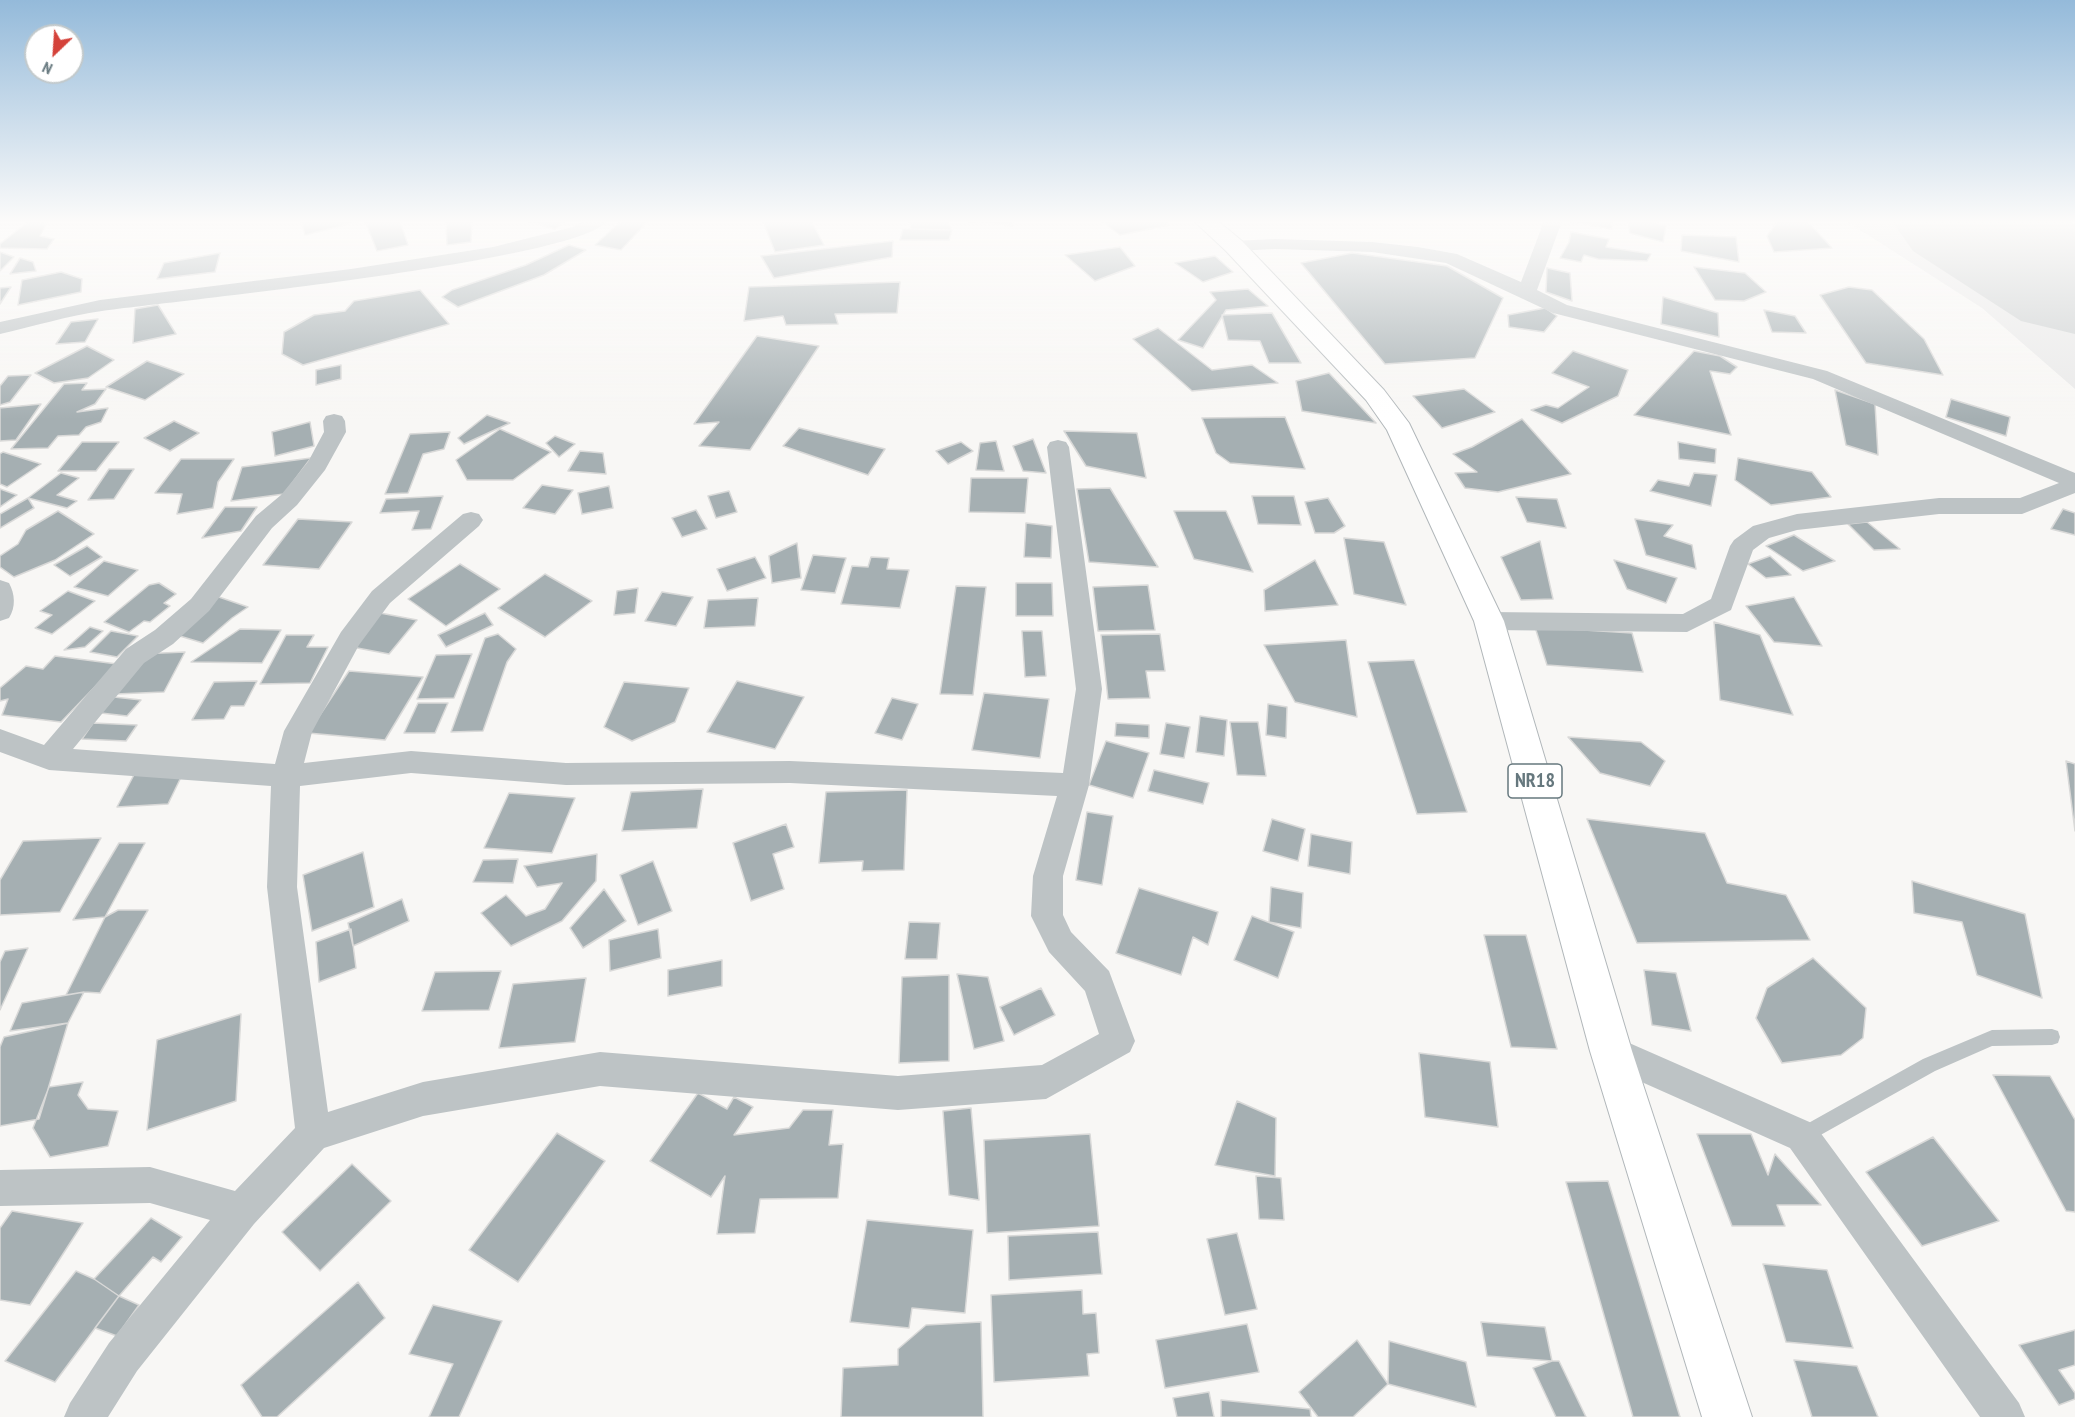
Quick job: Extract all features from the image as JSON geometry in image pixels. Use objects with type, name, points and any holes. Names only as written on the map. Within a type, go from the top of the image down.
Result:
[{"type":"main road","name":"NR18","points":[[1273,287],[1375,395],[1400,429],[1489,621],[1611,1051],[1727,1417]]},
{"type":"street","points":[[0,328],[100,306],[248,287]]},
{"type":"street","points":[[1516,287],[1560,309],[1820,375],[2075,483]]},
{"type":"street","points":[[1527,292],[1529,287]]},
{"type":"street","points":[[49,759],[135,656],[164,637],[200,604],[264,522],[289,500],[317,465],[335,432],[334,421]]},
{"type":"street","points":[[84,1417],[123,1357],[241,1211],[313,1134],[423,1099],[600,1069],[898,1093],[1046,1082],[1118,1041],[1098,982],[1059,942],[1047,916],[1048,876],[1075,785],[1089,689],[1058,447]]},
{"type":"street","points":[[1489,621],[1687,623],[1722,604],[1742,546],[1761,532],[1797,522],[1939,506],[2022,506],[2075,483]]},
{"type":"street","points":[[313,1134],[282,887],[286,776],[298,731],[362,622],[381,597],[471,520]]},
{"type":"street","points":[[0,589],[3,594],[0,612]]},
{"type":"street","points":[[0,740],[49,759],[286,776],[411,762],[566,774],[790,772],[1075,785]]},
{"type":"street","points":[[1611,1051],[1802,1136],[2005,1417]]},
{"type":"street","points":[[0,1188],[150,1185],[241,1211]]},
{"type":"lane","points":[[1802,1136],[1929,1065],[1992,1038],[2052,1037]]},
{"type":"shaded area","points":[[1949,287],[2075,287],[2075,389],[1982,308]]},
{"type":"building","points":[[11,287],[0,304],[0,288]]},
{"type":"building","points":[[21,287],[81,287],[81,292],[18,305]]},
{"type":"building","points":[[461,287],[511,287],[458,307],[442,297]]},
{"type":"building","points":[[749,287],[900,287],[897,313],[835,314],[838,324],[786,325],[783,316],[744,321]]},
{"type":"building","points":[[1321,287],[1484,287],[1503,298],[1475,358],[1385,364]]},
{"type":"building","points":[[1546,287],[1571,287],[1572,301],[1546,292]]},
{"type":"building","points":[[1707,287],[1761,287],[1766,292],[1744,301],[1715,300]]},
{"type":"building","points":[[1849,287],[1872,290],[1924,339],[1943,375],[1866,363],[1820,295]]},
{"type":"building","points":[[1248,289],[1268,306],[1226,310],[1203,348],[1178,340],[1216,300],[1210,292]]},
{"type":"building","points":[[420,290],[449,324],[303,365],[282,354],[284,332],[314,315],[345,311],[354,301]]},
{"type":"building","points":[[1663,297],[1718,313],[1719,337],[1661,324]]},
{"type":"building","points":[[158,305],[176,334],[133,343],[135,309]]},
{"type":"building","points":[[1545,308],[1557,316],[1544,332],[1509,327],[1508,315]]},
{"type":"building","points":[[1764,310],[1795,316],[1806,333],[1772,332]]},
{"type":"building","points":[[1272,313],[1301,363],[1269,363],[1260,341],[1228,340],[1222,315]]},
{"type":"building","points":[[98,319],[85,342],[56,344],[71,322]]},
{"type":"building","points":[[1158,328],[1212,370],[1252,365],[1278,383],[1192,391],[1133,339]]},
{"type":"building","points":[[757,336],[819,346],[750,450],[699,446],[719,422],[694,424]]},
{"type":"building","points":[[87,346],[114,360],[88,378],[54,383],[35,373]]},
{"type":"building","points":[[1573,351],[1628,370],[1618,396],[1562,423],[1531,410],[1546,405],[1558,408],[1589,387],[1552,373]]},
{"type":"building","points":[[1694,351],[1720,356],[1737,367],[1730,374],[1710,371],[1731,435],[1634,415]]},
{"type":"building","points":[[147,361],[184,374],[145,400],[106,387]]},
{"type":"building","points":[[341,365],[341,379],[316,385],[316,370]]},
{"type":"building","points":[[1329,373],[1376,423],[1302,411],[1296,381]]},
{"type":"building","points":[[31,375],[10,402],[0,405],[0,386],[8,376]]},
{"type":"building","points":[[87,383],[82,390],[106,389],[95,404],[77,412],[108,408],[101,422],[86,427],[79,435],[58,436],[48,448],[11,449],[64,384]]},
{"type":"building","points":[[1464,389],[1495,412],[1442,428],[1413,396]]},
{"type":"building","points":[[1835,390],[1875,404],[1878,455],[1846,445]]},
{"type":"building","points":[[1951,399],[2010,417],[2006,436],[1946,417]]},
{"type":"building","points":[[41,404],[16,440],[0,441],[0,408]]},
{"type":"building","points":[[487,415],[510,423],[464,444],[458,438]]},
{"type":"building","points":[[1285,417],[1305,469],[1230,463],[1216,453],[1202,418]]},
{"type":"building","points":[[1522,419],[1571,474],[1498,492],[1465,488],[1455,473],[1477,472],[1453,454],[1472,447]]},
{"type":"building","points":[[174,421],[199,433],[170,451],[144,438]]},
{"type":"building","points":[[310,422],[314,446],[275,456],[272,432]]},
{"type":"building","points":[[799,428],[885,449],[868,475],[783,446]]},
{"type":"building","points":[[500,429],[551,452],[513,480],[467,480],[456,460]]},
{"type":"building","points":[[1064,431],[1137,433],[1146,478],[1086,466]]},
{"type":"building","points":[[450,432],[444,449],[423,454],[408,493],[385,494],[410,434]]},
{"type":"building","points":[[555,436],[575,444],[559,457],[546,443]]},
{"type":"building","points":[[1033,439],[1046,473],[1023,471],[1013,446]]},
{"type":"building","points":[[996,441],[1004,471],[976,470],[980,443]]},
{"type":"building","points":[[82,442],[119,442],[96,471],[58,471]]},
{"type":"building","points":[[961,442],[973,451],[948,464],[936,451]]},
{"type":"building","points":[[1678,442],[1716,449],[1715,463],[1679,459]]},
{"type":"building","points":[[580,451],[603,453],[606,474],[568,471]]},
{"type":"building","points":[[3,452],[41,464],[7,487],[0,484],[0,454]]},
{"type":"building","points":[[311,458],[284,494],[231,501],[242,467]]},
{"type":"building","points":[[1738,458],[1812,472],[1831,497],[1771,505],[1735,480]]},
{"type":"building","points":[[181,459],[234,459],[218,482],[213,508],[177,514],[182,494],[155,493]]},
{"type":"building","points":[[109,469],[134,469],[114,499],[88,500]]},
{"type":"building","points":[[61,473],[79,478],[57,495],[77,501],[67,508],[28,498]]},
{"type":"building","points":[[1694,473],[1717,475],[1711,506],[1650,491],[1658,480],[1689,486]]},
{"type":"building","points":[[971,478],[1028,478],[1025,513],[969,512]]},
{"type":"building","points":[[542,485],[573,490],[555,514],[523,508]]},
{"type":"building","points":[[609,486],[613,508],[582,514],[578,493]]},
{"type":"building","points":[[1110,488],[1158,567],[1089,562],[1077,489]]},
{"type":"building","points":[[0,489],[17,495],[0,507]]},
{"type":"building","points":[[729,491],[737,512],[716,518],[708,496]]},
{"type":"building","points":[[443,496],[431,529],[412,530],[419,511],[380,513],[386,499]]},
{"type":"building","points":[[1252,496],[1294,496],[1301,525],[1258,524]]},
{"type":"building","points":[[1516,497],[1557,499],[1566,528],[1527,522]]},
{"type":"building","points":[[28,498],[34,508],[0,528],[0,514]]},
{"type":"building","points":[[1328,498],[1345,526],[1334,533],[1315,533],[1305,502]]},
{"type":"building","points":[[225,507],[257,507],[241,531],[202,538]]},
{"type":"building","points":[[2063,509],[2075,513],[2075,535],[2051,529]]},
{"type":"building","points":[[696,510],[707,529],[682,537],[672,518]]},
{"type":"building","points":[[58,511],[94,534],[55,560],[14,577],[0,567],[0,556],[18,544],[26,530]]},
{"type":"building","points":[[1174,511],[1226,511],[1253,572],[1194,559]]},
{"type":"building","points":[[298,519],[352,522],[319,569],[263,565]]},
{"type":"building","points":[[1635,519],[1673,525],[1664,536],[1692,545],[1696,569],[1646,555]]},
{"type":"building","points":[[1867,522],[1900,549],[1874,550],[1848,524]]},
{"type":"building","points":[[1026,523],[1052,526],[1051,558],[1024,557]]},
{"type":"building","points":[[1794,535],[1835,561],[1803,571],[1766,546]]},
{"type":"building","points":[[1344,538],[1384,542],[1406,605],[1354,594]]},
{"type":"building","points":[[1540,541],[1553,599],[1521,600],[1501,557]]},
{"type":"building","points":[[797,543],[801,578],[772,583],[769,556]]},
{"type":"building","points":[[87,546],[102,557],[70,576],[54,565]]},
{"type":"building","points":[[813,555],[846,558],[835,593],[801,590]]},
{"type":"building","points":[[1770,556],[1791,575],[1766,578],[1748,564]]},
{"type":"building","points":[[755,557],[766,578],[727,591],[717,569]]},
{"type":"building","points":[[871,557],[889,558],[887,569],[909,570],[900,608],[841,604],[852,566],[868,567]]},
{"type":"building","points":[[1315,560],[1338,605],[1265,611],[1264,590]]},
{"type":"building","points":[[1614,560],[1677,578],[1666,603],[1627,589]]},
{"type":"building","points":[[104,561],[138,570],[108,596],[74,587]]},
{"type":"building","points":[[460,564],[500,589],[446,626],[408,599]]},
{"type":"building","points":[[545,574],[592,601],[545,637],[498,608]]},
{"type":"building","points":[[159,583],[176,594],[164,603],[170,606],[150,622],[144,621],[129,632],[104,622],[149,585]]},
{"type":"building","points":[[1016,583],[1052,583],[1053,616],[1016,616]]},
{"type":"building","points":[[1148,585],[1155,630],[1098,631],[1093,587]]},
{"type":"building","points":[[956,586],[986,587],[973,695],[940,694]]},
{"type":"building","points":[[638,588],[635,613],[614,615],[617,591]]},
{"type":"building","points":[[68,591],[95,601],[52,634],[35,628],[52,615],[40,611]]},
{"type":"building","points":[[662,592],[693,597],[676,626],[645,621]]},
{"type":"building","points":[[216,596],[248,607],[203,643],[173,634]]},
{"type":"building","points":[[1794,597],[1822,646],[1774,642],[1746,606]]},
{"type":"building","points":[[758,598],[755,626],[704,628],[708,600]]},
{"type":"building","points":[[380,613],[417,620],[389,654],[352,647]]},
{"type":"building","points":[[485,613],[493,625],[446,647],[438,635]]},
{"type":"building","points":[[1714,622],[1760,635],[1793,715],[1720,700]]},
{"type":"building","points":[[90,627],[103,631],[85,647],[64,650]]},
{"type":"building","points":[[1535,627],[1632,633],[1643,672],[1547,665]]},
{"type":"building","points":[[240,629],[281,630],[262,663],[191,662]]},
{"type":"building","points":[[111,631],[138,636],[117,657],[90,652]]},
{"type":"building","points":[[1022,631],[1042,631],[1046,676],[1025,677]]},
{"type":"building","points":[[498,634],[516,649],[507,662],[483,731],[451,732],[485,638]]},
{"type":"building","points":[[1160,634],[1165,671],[1146,671],[1150,698],[1108,699],[1101,635]]},
{"type":"building","points":[[286,635],[314,635],[307,647],[328,647],[310,683],[260,684]]},
{"type":"building","points":[[1346,640],[1357,717],[1295,702],[1264,645]]},
{"type":"building","points":[[185,652],[164,692],[116,694],[139,654]]},
{"type":"building","points":[[472,654],[454,698],[417,699],[436,655]]},
{"type":"building","points":[[55,656],[117,664],[61,722],[2,715],[8,699],[0,701],[0,688],[26,666],[43,669]]},
{"type":"building","points":[[1414,660],[1467,812],[1417,814],[1368,662]]},
{"type":"building","points":[[349,671],[423,677],[385,740],[308,733]]},
{"type":"building","points":[[257,681],[244,706],[231,706],[224,719],[192,720],[214,682]]},
{"type":"building","points":[[737,681],[804,697],[775,749],[707,732]]},
{"type":"building","points":[[624,682],[689,688],[675,722],[632,741],[604,727]]},
{"type":"building","points":[[984,693],[1049,699],[1040,758],[972,750]]},
{"type":"building","points":[[114,697],[141,700],[127,716],[101,713]]},
{"type":"building","points":[[892,698],[918,704],[902,740],[875,733]]},
{"type":"building","points":[[418,703],[448,703],[435,733],[404,733]]},
{"type":"building","points":[[1268,704],[1287,707],[1286,738],[1266,735]]},
{"type":"building","points":[[1200,716],[1227,720],[1224,756],[1196,752]]},
{"type":"building","points":[[1230,722],[1258,722],[1266,776],[1237,775]]},
{"type":"building","points":[[93,723],[137,725],[126,741],[82,739]]},
{"type":"building","points":[[1116,723],[1149,725],[1149,738],[1115,736]]},
{"type":"building","points":[[1166,723],[1190,727],[1184,758],[1160,754]]},
{"type":"building","points":[[1568,737],[1641,742],[1665,761],[1650,786],[1600,773]]},
{"type":"building","points":[[1106,741],[1149,753],[1133,798],[1089,785]]},
{"type":"building","points":[[2066,761],[2075,764],[2075,831]]},
{"type":"building","points":[[185,769],[168,804],[117,807],[136,771]]},
{"type":"building","points":[[1154,770],[1209,783],[1203,804],[1148,791]]},
{"type":"building","points":[[703,789],[697,828],[622,831],[631,792]]},
{"type":"building","points":[[907,790],[904,870],[862,871],[863,861],[819,863],[826,792]]},
{"type":"building","points":[[509,793],[575,798],[552,853],[484,848]]},
{"type":"building","points":[[1087,812],[1113,816],[1102,885],[1076,880]]},
{"type":"building","points":[[1272,819],[1305,829],[1298,861],[1263,851]]},
{"type":"building","points":[[1587,819],[1705,833],[1727,883],[1786,895],[1810,940],[1637,943]]},
{"type":"building","points":[[786,824],[794,847],[773,854],[784,889],[751,901],[733,843]]},
{"type":"building","points":[[1311,834],[1352,842],[1350,874],[1308,866]]},
{"type":"building","points":[[101,838],[60,912],[0,915],[0,880],[23,841]]},
{"type":"building","points":[[119,843],[145,843],[105,917],[73,920]]},
{"type":"building","points":[[363,852],[374,907],[312,931],[303,875]]},
{"type":"building","points":[[597,854],[596,881],[562,921],[511,946],[481,913],[506,895],[526,916],[545,909],[562,883],[537,887],[524,866]]},
{"type":"building","points":[[518,859],[513,883],[473,882],[483,860]]},
{"type":"building","points":[[653,861],[672,911],[638,925],[620,875]]},
{"type":"building","points":[[1912,881],[2025,914],[2042,998],[1977,975],[1962,922],[1914,913]]},
{"type":"building","points":[[1271,887],[1303,893],[1301,928],[1269,922]]},
{"type":"building","points":[[1139,888],[1218,912],[1208,945],[1193,937],[1181,975],[1116,953]]},
{"type":"building","points":[[604,889],[626,921],[583,948],[570,928]]},
{"type":"building","points":[[402,899],[409,921],[353,946],[348,923]]},
{"type":"building","points":[[118,910],[148,910],[100,993],[84,992],[66,995],[105,917]]},
{"type":"building","points":[[1252,916],[1294,932],[1278,978],[1234,960]]},
{"type":"building","points":[[909,922],[940,923],[937,959],[905,959]]},
{"type":"building","points":[[351,929],[356,968],[319,982],[316,942]]},
{"type":"building","points":[[658,929],[661,958],[610,971],[609,940]]},
{"type":"building","points":[[1484,935],[1526,935],[1557,1049],[1511,1047]]},
{"type":"building","points":[[28,948],[0,1010],[0,962],[5,951]]},
{"type":"building","points":[[1813,958],[1866,1008],[1863,1038],[1841,1055],[1782,1063],[1756,1018],[1767,988]]},
{"type":"building","points":[[722,960],[722,986],[668,996],[668,970]]},
{"type":"building","points":[[1644,970],[1676,973],[1691,1031],[1652,1025]]},
{"type":"building","points":[[501,971],[489,1010],[422,1011],[435,972]]},
{"type":"building","points":[[957,974],[988,977],[1004,1041],[974,1049]]},
{"type":"building","points":[[949,975],[949,1061],[899,1063],[902,977]]},
{"type":"building","points":[[586,978],[575,1042],[499,1048],[513,984]]},
{"type":"building","points":[[1041,988],[1055,1015],[1014,1035],[1000,1007]]},
{"type":"building","points":[[84,992],[68,1023],[10,1031],[22,1003]]},
{"type":"building","points":[[241,1014],[236,1101],[147,1130],[157,1040]]},
{"type":"building","points":[[68,1023],[39,1119],[0,1126],[0,1047],[4,1037]]},
{"type":"building","points":[[1419,1053],[1490,1062],[1498,1127],[1425,1117]]},
{"type":"building","points":[[1993,1075],[2050,1076],[2075,1120],[2075,1212],[2066,1211]]},
{"type":"building","points":[[83,1082],[78,1095],[88,1109],[118,1111],[108,1146],[50,1157],[33,1128],[49,1087]]},
{"type":"building","points":[[698,1093],[727,1109],[734,1097],[753,1107],[734,1135],[789,1128],[803,1110],[833,1110],[829,1145],[843,1144],[838,1198],[760,1199],[755,1233],[717,1234],[725,1176],[711,1197],[650,1161]]},
{"type":"building","points":[[1237,1101],[1276,1118],[1275,1176],[1215,1165]]},
{"type":"building","points":[[971,1108],[979,1200],[949,1195],[943,1111]]},
{"type":"building","points":[[557,1133],[605,1161],[518,1282],[469,1250]]},
{"type":"building","points":[[1090,1134],[1099,1226],[987,1233],[984,1140]]},
{"type":"building","points":[[1697,1134],[1751,1134],[1768,1175],[1775,1154],[1821,1205],[1777,1205],[1785,1226],[1732,1226]]},
{"type":"building","points":[[1933,1137],[1999,1221],[1922,1246],[1866,1172]]},
{"type":"building","points":[[352,1164],[391,1201],[320,1271],[282,1232]]},
{"type":"building","points":[[1256,1176],[1281,1178],[1284,1220],[1259,1219]]},
{"type":"building","points":[[1608,1181],[1680,1417],[1633,1417],[1566,1182]]},
{"type":"building","points":[[12,1211],[83,1223],[30,1305],[0,1300],[0,1228]]},
{"type":"building","points":[[151,1218],[182,1237],[161,1262],[153,1257],[119,1296],[94,1279]]},
{"type":"building","points":[[867,1220],[973,1230],[965,1313],[912,1308],[909,1328],[850,1322]]},
{"type":"building","points":[[1098,1232],[1102,1274],[1009,1280],[1008,1236]]},
{"type":"building","points":[[1237,1233],[1257,1309],[1225,1315],[1207,1239]]},
{"type":"building","points":[[1763,1264],[1827,1270],[1853,1348],[1786,1342]]},
{"type":"building","points":[[76,1271],[94,1279],[119,1296],[55,1382],[5,1361]]},
{"type":"building","points":[[358,1282],[385,1318],[277,1417],[262,1417],[241,1385]]},
{"type":"building","points":[[1082,1290],[1083,1314],[1096,1313],[1099,1353],[1087,1354],[1089,1376],[994,1382],[991,1295]]},
{"type":"building","points":[[119,1296],[139,1305],[117,1336],[95,1328]]},
{"type":"building","points":[[433,1305],[502,1321],[459,1417],[429,1417],[453,1364],[409,1354]]},
{"type":"building","points":[[981,1322],[983,1417],[841,1417],[843,1368],[898,1365],[898,1349],[926,1325]]},
{"type":"building","points":[[1481,1322],[1545,1327],[1552,1361],[1487,1356]]},
{"type":"building","points":[[1247,1324],[1259,1372],[1165,1388],[1156,1340]]},
{"type":"building","points":[[2075,1330],[2075,1365],[2059,1370],[2075,1393],[2075,1399],[2059,1405],[2019,1345]]},
{"type":"building","points":[[1357,1340],[1388,1384],[1353,1417],[1318,1417],[1299,1392]]},
{"type":"building","points":[[1389,1341],[1466,1362],[1476,1407],[1388,1384]]},
{"type":"building","points":[[1794,1360],[1857,1366],[1878,1417],[1812,1417]]},
{"type":"building","points":[[1552,1361],[1559,1361],[1586,1417],[1556,1417],[1533,1368]]},
{"type":"building","points":[[1209,1392],[1214,1417],[1177,1417],[1173,1398]]},
{"type":"building","points":[[1221,1400],[1310,1409],[1311,1417],[1221,1417]]}]
